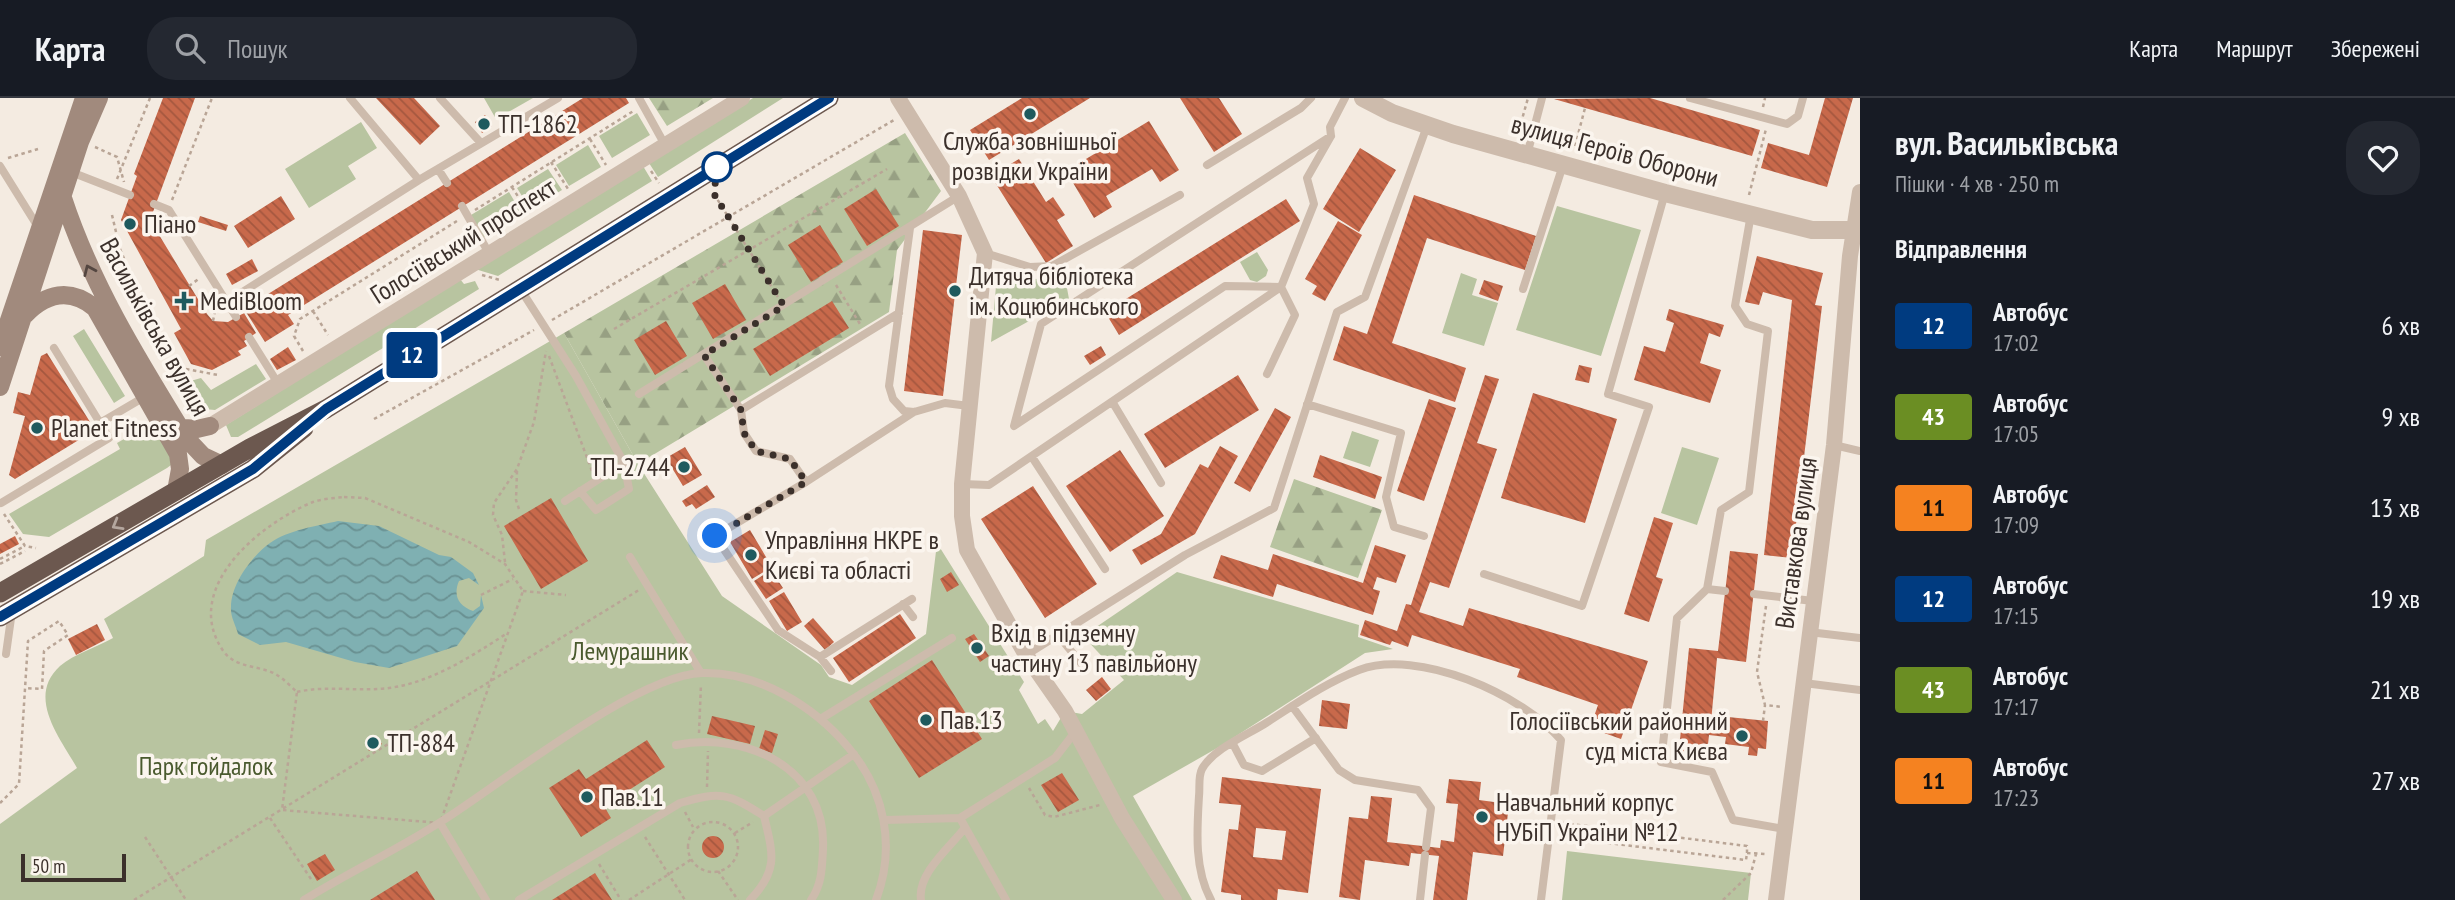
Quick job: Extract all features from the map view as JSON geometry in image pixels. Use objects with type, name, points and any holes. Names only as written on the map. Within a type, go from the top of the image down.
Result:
[{"type":"highway","points":[[0,593],[222,465],[326,409],[829,98]]},
{"type":"highway","points":[[6,614],[253,469],[326,409]]},
{"type":"main road","points":[[0,347],[38,227],[84,98]]},
{"type":"main road","points":[[0,387],[71,173],[99,98]]},
{"type":"main road","name":"Васильківська вулиця","points":[[63,198],[77,241],[107,307],[182,440],[203,456],[222,465]]},
{"type":"main road","points":[[22,317],[37,302],[51,295],[66,294],[89,302],[99,313],[158,416],[182,440]]},
{"type":"main road","points":[[158,416],[171,426],[182,440],[176,491]]},
{"type":"main road","points":[[182,440],[210,426]]},
{"type":"street","name":"Голосіївський проспект","points":[[210,426],[741,98]]},
{"type":"street","points":[[898,98],[958,197],[985,253],[962,484],[961,516],[967,550],[1026,655],[1076,731],[1117,807],[1174,900]]},
{"type":"street","name":"вулиця Героїв Оборони","points":[[1363,98],[1392,113],[1427,126],[1665,193],[1812,230],[1857,231]]},
{"type":"street","name":"Виставкова вулиця","points":[[1776,900],[1777,828],[1802,683],[1834,445],[1860,192]]},
{"type":"lane","points":[[350,98],[419,180]]},
{"type":"lane","points":[[440,98],[481,144]]},
{"type":"lane","points":[[1207,165],[1301,108],[1311,98]]},
{"type":"lane","points":[[962,484],[989,485],[1281,287],[1314,204],[1307,178],[1331,136],[1330,127],[1345,98]]},
{"type":"lane","points":[[1527,155],[1542,98]]},
{"type":"lane","points":[[1690,98],[1787,124],[1798,116],[1803,98]]},
{"type":"lane","points":[[227,302],[553,99]]},
{"type":"lane","points":[[641,102],[665,145]]},
{"type":"lane","points":[[1026,655],[1185,555],[1275,508],[1337,312],[1365,297],[1427,126]]},
{"type":"lane","points":[[1281,287],[1225,286],[1014,426],[1041,324],[1331,136]]},
{"type":"lane","points":[[1523,289],[1563,165]]},
{"type":"lane","points":[[1,168],[38,227]]},
{"type":"lane","points":[[438,169],[447,183]]},
{"type":"lane","points":[[71,173],[122,192]]},
{"type":"lane","points":[[1483,574],[1582,606],[1649,407],[1608,394],[1665,193]]},
{"type":"lane","points":[[985,253],[1030,267],[1052,265],[1180,195]]},
{"type":"lane","points":[[639,394],[958,197]]},
{"type":"lane","points":[[155,204],[169,210],[236,317]]},
{"type":"lane","points":[[462,206],[490,255]]},
{"type":"lane","points":[[1751,214],[1735,306],[1747,324],[1768,331],[1749,492],[1721,510],[1707,589],[1677,618],[1661,762],[1712,772],[1733,820],[1777,828]]},
{"type":"lane","points":[[910,228],[889,386],[893,399],[904,411],[914,412]]},
{"type":"lane","points":[[1267,374],[1294,315],[1281,287]]},
{"type":"lane","points":[[520,288],[576,376],[624,463],[629,489],[596,510],[580,491]]},
{"type":"lane","points":[[741,410],[899,313]]},
{"type":"lane","points":[[249,337],[279,385]]},
{"type":"lane","points":[[1,503],[108,438],[54,348]]},
{"type":"lane","points":[[704,355],[741,410],[744,433],[756,451],[790,459],[806,482]]},
{"type":"lane","points":[[100,423],[146,396]]},
{"type":"lane","points":[[831,671],[820,657],[778,630],[715,536],[806,482],[914,412],[944,403],[969,406]]},
{"type":"lane","points":[[1113,403],[1161,483]]},
{"type":"lane","points":[[1307,404],[1401,433],[1386,497],[1394,527],[1424,536]]},
{"type":"lane","points":[[1834,445],[1860,451]]},
{"type":"lane","points":[[1032,457],[1105,569]]},
{"type":"lane","points":[[565,500],[624,463]]},
{"type":"lane","points":[[630,557],[701,673]]},
{"type":"lane","points":[[1707,589],[1725,591]]},
{"type":"lane","points":[[1754,594],[1813,601]]},
{"type":"lane","points":[[820,657],[912,599]]},
{"type":"lane","points":[[903,604],[913,617]]},
{"type":"lane","points":[[6,614],[6,654]]},
{"type":"lane","points":[[1809,632],[1860,638]]},
{"type":"lane","points":[[1058,635],[1085,668]]},
{"type":"lane","points":[[822,718],[951,638]]},
{"type":"lane","points":[[1211,900],[1196,844],[1201,770],[1215,755],[1292,706],[1360,669],[1386,665],[1445,672],[1478,683],[1546,722],[1560,740],[1541,900]]},
{"type":"lane","points":[[304,900],[440,823],[620,703],[660,683],[701,673],[740,679],[771,689],[808,708],[822,718],[855,754],[876,790],[885,820],[884,870],[876,900]]},
{"type":"lane","points":[[1802,683],[1860,690]]},
{"type":"lane","points":[[1292,706],[1339,770],[1355,780],[1418,790],[1431,808],[1420,900]]},
{"type":"lane","points":[[885,820],[960,818],[1055,758],[1076,731]]},
{"type":"lane","points":[[1233,744],[1244,765],[1262,771],[1315,738]]},
{"type":"lane","points":[[676,745],[703,741],[760,752],[790,770],[806,787],[824,827],[820,887],[811,900]]},
{"type":"lane","points":[[764,816],[855,754]]},
{"type":"lane","points":[[519,900],[680,803],[707,794],[735,797],[764,816],[773,856],[766,883],[750,900]]},
{"type":"lane","points":[[960,818],[1006,900]]},
{"type":"lane","points":[[440,823],[486,900]]},
{"type":"lane","points":[[921,900],[920,893],[926,876],[964,829]]},
{"type":"path","points":[[122,192],[121,169],[150,98]]},
{"type":"path","points":[[169,210],[212,98]]},
{"type":"path","points":[[1519,130],[1528,98]]},
{"type":"path","points":[[307,357],[294,336],[300,319],[590,139],[641,102]]},
{"type":"path","points":[[1575,146],[1585,108]]},
{"type":"path","points":[[374,419],[543,325],[896,118]]},
{"type":"path","points":[[1749,195],[1769,119]]},
{"type":"path","points":[[590,139],[607,167]]},
{"type":"path","points":[[95,147],[117,157],[124,177],[122,192]]},
{"type":"path","points":[[1,168],[9,156],[38,149]]},
{"type":"path","points":[[551,162],[569,190]]},
{"type":"path","points":[[614,329],[887,169]]},
{"type":"path","points":[[512,187],[529,215]]},
{"type":"path","points":[[714,194],[784,306]]},
{"type":"path","points":[[112,215],[120,249],[135,285]]},
{"type":"path","points":[[831,276],[866,333]]},
{"type":"path","points":[[313,311],[332,341]]},
{"type":"path","points":[[505,564],[502,535],[494,515],[494,503],[517,469],[534,422],[547,349],[596,481]]},
{"type":"path","points":[[186,369],[218,375]]},
{"type":"path","points":[[517,469],[516,500],[520,509]]},
{"type":"path","points":[[282,810],[440,823],[523,591],[505,564],[469,541],[365,498],[315,501],[274,522],[240,550],[226,568],[216,591],[215,633],[225,654],[247,667],[275,673],[297,692]]},
{"type":"path","points":[[0,509],[25,546]]},
{"type":"path","points":[[0,559],[25,546],[36,548]]},
{"type":"path","points":[[0,564],[25,551]]},
{"type":"path","points":[[481,595],[514,578]]},
{"type":"path","points":[[134,900],[647,584]]},
{"type":"path","points":[[523,591],[566,595]]},
{"type":"path","points":[[1763,720],[1765,705],[1757,672],[1767,596]]},
{"type":"path","points":[[0,803],[19,783],[25,688],[28,641],[59,621],[68,635],[44,651],[42,689],[25,688]]},
{"type":"path","points":[[297,692],[310,689],[390,688],[448,671],[506,634]]},
{"type":"path","points":[[701,673],[707,794]]},
{"type":"path","points":[[282,810],[297,692]]},
{"type":"path","points":[[1765,705],[1783,707]]},
{"type":"path","points":[[1023,778],[1045,816],[1054,817],[1099,805],[1117,807]]},
{"type":"path","points":[[680,803],[694,828],[689,848],[692,859],[702,869],[718,871],[733,863],[739,848],[735,833],[723,824],[715,822],[694,828]]},
{"type":"path","points":[[735,833],[764,816]]},
{"type":"path","points":[[270,818],[319,891]]},
{"type":"path","points":[[1506,829],[1746,860],[1747,846],[1551,822]]},
{"type":"path","points":[[640,828],[685,900]]},
{"type":"path","points":[[1747,853],[1766,855],[1777,828]]},
{"type":"path","points":[[145,836],[186,900]]},
{"type":"path","points":[[1723,900],[1751,873],[1756,854]]},
{"type":"path","points":[[594,856],[621,900]]},
{"type":"path","points":[[629,900],[692,859]]},
{"type":"path","points":[[718,871],[738,900]]},
{"type":"green space","points":[[484,98],[533,98],[496,119]]},
{"type":"green space","points":[[649,98],[713,98],[667,126]]},
{"type":"green space","points":[[753,98],[783,98],[658,177],[649,163]]},
{"type":"green space","points":[[637,113],[650,135],[612,158],[599,136]]},
{"type":"green space","points":[[361,122],[377,148],[348,166],[356,179],[309,208],[285,169]]},
{"type":"green space","points":[[905,133],[941,191],[897,250],[889,312],[638,464],[564,333]]},
{"type":"green space","points":[[588,145],[601,167],[569,186],[556,165]]},
{"type":"green space","points":[[643,166],[652,181],[498,276],[475,269]]},
{"type":"green space","points":[[548,169],[562,190],[530,209],[517,188]]},
{"type":"green space","points":[[509,192],[522,214],[484,237],[471,215]]},
{"type":"green space","points":[[1557,206],[1641,230],[1601,356],[1516,330]]},
{"type":"green space","points":[[1257,252],[1268,270],[1266,276],[1257,282],[1250,280],[1240,262]]},
{"type":"green space","points":[[1004,272],[1036,279],[1064,272],[1069,299],[991,342],[997,275]]},
{"type":"green space","points":[[1461,273],[1477,279],[1472,295],[1498,303],[1484,346],[1442,333]]},
{"type":"green space","points":[[460,279],[464,284],[475,281],[479,289],[238,437],[231,437],[226,425]]},
{"type":"green space","points":[[84,329],[125,396],[114,403],[73,336]]},
{"type":"green space","points":[[564,333],[638,464],[722,596],[821,665],[829,677],[852,685],[926,634],[937,543],[1024,682],[1019,690],[1038,724],[1045,719],[1053,731],[1065,711],[1082,714],[1124,680],[1083,636],[1177,572],[1359,625],[1358,637],[1393,649],[1365,653],[1219,747],[1133,796],[1192,900],[0,900],[0,824],[77,768],[49,717],[46,691],[50,678],[66,662],[113,638],[104,619],[204,556],[206,540]]},
{"type":"green space","points":[[256,364],[266,379],[215,410],[204,409],[187,382],[201,378],[211,390]]},
{"type":"green space","points":[[152,423],[169,450],[171,465],[49,537],[23,534],[9,514],[120,449],[117,443]]},
{"type":"green space","points":[[1352,431],[1379,440],[1370,467],[1343,458]]},
{"type":"green space","points":[[1682,447],[1719,458],[1697,525],[1661,513]]},
{"type":"green space","points":[[1294,479],[1382,510],[1358,578],[1270,547]]},
{"type":"green space","points":[[1567,851],[1751,873],[1748,900],[1562,900]]},
{"type":"water","points":[[338,521],[379,526],[439,555],[451,557],[473,573],[479,585],[469,578],[459,581],[458,599],[473,611],[480,606],[481,595],[484,608],[457,646],[389,668],[355,662],[286,642],[260,645],[238,634],[231,614],[232,598],[244,571],[256,555],[285,535]]},
{"type":"building","points":[[163,98],[195,98],[150,220],[213,321],[228,322],[244,313],[256,333],[244,341],[247,346],[238,351],[241,355],[212,370],[191,364],[174,333],[181,329],[121,220],[137,176],[134,174]]},
{"type":"building","points":[[376,98],[414,98],[440,126],[420,145]]},
{"type":"building","points":[[583,98],[626,98],[629,103],[288,315],[294,324],[265,342],[244,309]]},
{"type":"building","name":"Служба зовнішньої розвідки України","points":[[1022,98],[1090,98],[989,160],[970,130]]},
{"type":"building","name":"Служба зовнішньої розвідки України","points":[[1180,98],[1219,98],[1242,134],[1214,152]]},
{"type":"building","points":[[1650,98],[1760,130],[1752,156],[1554,99]]},
{"type":"building","points":[[1825,98],[1853,98],[1827,187],[1761,168],[1768,143],[1809,155]]},
{"type":"building","name":"ТП-1862","points":[[485,115],[492,126],[482,133],[475,122]]},
{"type":"building","points":[[1149,121],[1179,170],[1160,182],[1152,169],[1106,196],[1112,207],[1094,218],[1066,171]]},
{"type":"building","points":[[1360,148],[1396,170],[1359,232],[1323,209]]},
{"type":"building","points":[[1019,159],[1046,202],[1053,197],[1065,215],[1057,220],[1073,246],[1046,263],[991,176]]},
{"type":"building","points":[[876,189],[899,226],[867,246],[844,209]]},
{"type":"building","points":[[1414,195],[1536,236],[1525,270],[1427,238],[1392,343],[1466,368],[1455,402],[1333,360],[1344,326],[1367,334]]},
{"type":"building","points":[[281,196],[295,219],[248,248],[234,226]]},
{"type":"building","points":[[1286,199],[1300,221],[1119,335],[1105,312]]},
{"type":"building","points":[[200,216],[228,225],[226,231],[198,222]]},
{"type":"building","points":[[1338,221],[1362,235],[1325,301],[1312,294],[1317,286],[1305,279]]},
{"type":"building","points":[[820,225],[843,262],[811,282],[788,245]]},
{"type":"building","points":[[923,230],[962,235],[943,396],[904,391]]},
{"type":"building","points":[[1757,256],[1823,273],[1815,305],[1822,306],[1792,558],[1764,555],[1792,300],[1763,292],[1759,305],[1745,302]]},
{"type":"building","points":[[252,259],[258,271],[232,285],[226,274]]},
{"type":"building","points":[[1484,280],[1503,286],[1498,301],[1479,294]]},
{"type":"building","points":[[725,284],[746,320],[713,339],[692,303]]},
{"type":"building","points":[[832,301],[849,328],[770,376],[753,349]]},
{"type":"building","points":[[1669,309],[1724,325],[1720,337],[1709,333],[1700,363],[1721,370],[1710,403],[1634,380],[1644,346],[1665,352],[1674,323],[1666,320]]},
{"type":"building","points":[[666,321],[687,356],[655,375],[634,340]]},
{"type":"building","points":[[1101,346],[1106,355],[1090,365],[1084,356]]},
{"type":"building","points":[[288,347],[296,360],[277,370],[270,359]]},
{"type":"building","points":[[47,353],[95,430],[15,479],[9,475],[25,416],[13,413],[18,392],[30,395],[41,356]]},
{"type":"building","points":[[1579,365],[1592,368],[1589,383],[1575,380]]},
{"type":"building","points":[[1238,375],[1259,410],[1165,468],[1144,434]]},
{"type":"building","points":[[1485,375],[1499,379],[1477,443],[1497,449],[1449,588],[1430,582],[1419,612],[1463,626],[1469,608],[1648,661],[1621,739],[1590,728],[1598,705],[1517,677],[1520,669],[1412,635],[1408,647],[1392,641],[1390,645],[1360,635],[1365,620],[1397,631],[1406,604],[1411,605]]},
{"type":"building","points":[[1533,393],[1617,419],[1585,523],[1501,498]]},
{"type":"building","points":[[1429,399],[1456,408],[1424,501],[1397,491]]},
{"type":"building","points":[[1275,408],[1291,417],[1250,492],[1234,483]]},
{"type":"building","points":[[1220,446],[1238,456],[1195,534],[1141,565],[1132,550],[1161,534],[1200,464],[1208,468]]},
{"type":"building","name":"ТП-2744","points":[[685,447],[702,475],[683,486],[666,458]]},
{"type":"building","points":[[1120,450],[1164,516],[1110,552],[1066,486]]},
{"type":"building","points":[[1320,455],[1382,477],[1375,499],[1313,477]]},
{"type":"building","points":[[707,485],[715,497],[696,509],[692,504],[686,507],[682,501]]},
{"type":"building","points":[[1033,486],[1097,584],[1045,618],[981,519]]},
{"type":"building","points":[[551,498],[588,561],[541,589],[504,526]]},
{"type":"building","points":[[1654,517],[1673,523],[1656,577],[1663,579],[1649,622],[1624,614]]},
{"type":"building","name":"Управління НКРЕ в Києві та області","points":[[750,530],[772,567],[752,579],[730,542]]},
{"type":"building","points":[[15,536],[19,544],[0,554],[0,544]]},
{"type":"building","points":[[1375,545],[1406,555],[1396,583],[1377,577],[1373,589],[1380,591],[1373,615],[1277,584],[1273,597],[1213,578],[1221,555],[1268,570],[1273,554],[1363,583]]},
{"type":"building","points":[[1730,551],[1758,554],[1746,662],[1717,658],[1711,722],[1727,724],[1728,717],[1768,721],[1766,749],[1758,748],[1757,756],[1748,755],[1749,747],[1725,744],[1726,737],[1709,735],[1706,763],[1678,760],[1689,648],[1718,651]]},
{"type":"building","points":[[771,570],[783,588],[766,599],[754,581]]},
{"type":"building","points":[[951,572],[959,585],[947,592],[940,579]]},
{"type":"building","points":[[784,592],[802,622],[787,631],[769,601]]},
{"type":"building","points":[[900,614],[916,638],[849,682],[833,658]]},
{"type":"building","points":[[813,618],[834,642],[825,650],[804,626]]},
{"type":"building","points":[[97,624],[105,640],[76,655],[68,639]]},
{"type":"building","name":"Вхід в підземну частину 13 павільйону","points":[[974,634],[989,656],[980,662],[965,639]]},
{"type":"building","name":"Пав.13","points":[[932,660],[982,739],[919,778],[869,701]]},
{"type":"building","points":[[1102,677],[1111,689],[1096,701],[1086,690]]},
{"type":"building","points":[[1322,700],[1350,704],[1347,729],[1319,726]]},
{"type":"building","points":[[712,716],[755,726],[750,744],[707,734]]},
{"type":"building","points":[[765,730],[778,734],[772,753],[759,749]]},
{"type":"building","name":"ТП-884","points":[[377,736],[382,744],[369,751],[365,743]]},
{"type":"building","name":"Пав.11","points":[[647,740],[665,767],[604,806],[611,818],[581,837],[549,788],[579,769],[586,779]]},
{"type":"building","points":[[1062,773],[1079,800],[1058,812],[1041,785]]},
{"type":"building","points":[[1222,777],[1321,789],[1308,893],[1278,889],[1277,900],[1241,900],[1241,895],[1221,892],[1229,829],[1238,830],[1241,805],[1219,803]],"holes":[[[1256,828],[1286,831],[1282,860],[1253,857]]]},
{"type":"building","points":[[1449,779],[1481,782],[1479,800],[1509,804],[1503,856],[1473,852],[1467,900],[1433,900],[1439,856],[1411,853],[1409,866],[1365,860],[1360,900],[1339,897],[1349,817],[1368,819],[1371,796],[1392,798],[1387,842],[1440,848],[1441,840],[1454,842],[1458,804],[1446,803]]},
{"type":"building","points":[[713,836],[721,839],[724,847],[721,855],[713,858],[705,855],[702,847],[705,839]]},
{"type":"building","points":[[325,854],[335,870],[317,881],[307,864]]},
{"type":"building","points":[[417,871],[435,900],[370,900]]},
{"type":"building","points":[[595,873],[612,900],[552,900]]},
{"type":"bus line","name":"12","points":[[0,617],[253,469],[326,409],[829,98]]},
{"type":"place","name":"Служба зовнішньої розвідки України","points":[[1030,114]]},
{"type":"place","name":"ТП-1862","points":[[484,124]]},
{"type":"place","name":"Піано","points":[[130,224]]},
{"type":"place","name":"Дитяча бібліотека ім. Коцюбинського","points":[[955,291]]},
{"type":"place","name":"MediBloom","points":[[184,301]]},
{"type":"place","name":"Planet Fitness","points":[[37,428]]},
{"type":"place","name":"ТП-2744","points":[[684,467]]},
{"type":"place","name":"Управління НКРЕ в Києві та області","points":[[751,555]]},
{"type":"place","name":"Вхід в підземну частину 13 павільйону","points":[[977,648]]},
{"type":"place","name":"Пав.13","points":[[926,720]]},
{"type":"place","name":"Голосіївський районний суд міста Києва","points":[[1742,736]]},
{"type":"place","name":"ТП-884","points":[[373,743]]},
{"type":"place","name":"Пав.11","points":[[587,797]]},
{"type":"place","name":"Навчальний корпус НУБіП України №12","points":[[1482,817]]},
{"type":"route","points":[[715,536],[806,482],[790,459],[756,451],[744,433],[741,410],[704,355],[784,306],[714,194],[717,167]]},
{"type":"park label","name":"Лемурашник","points":[[630,651]]},
{"type":"park label","name":"Парк гойдалок","points":[[206,766]]}]
